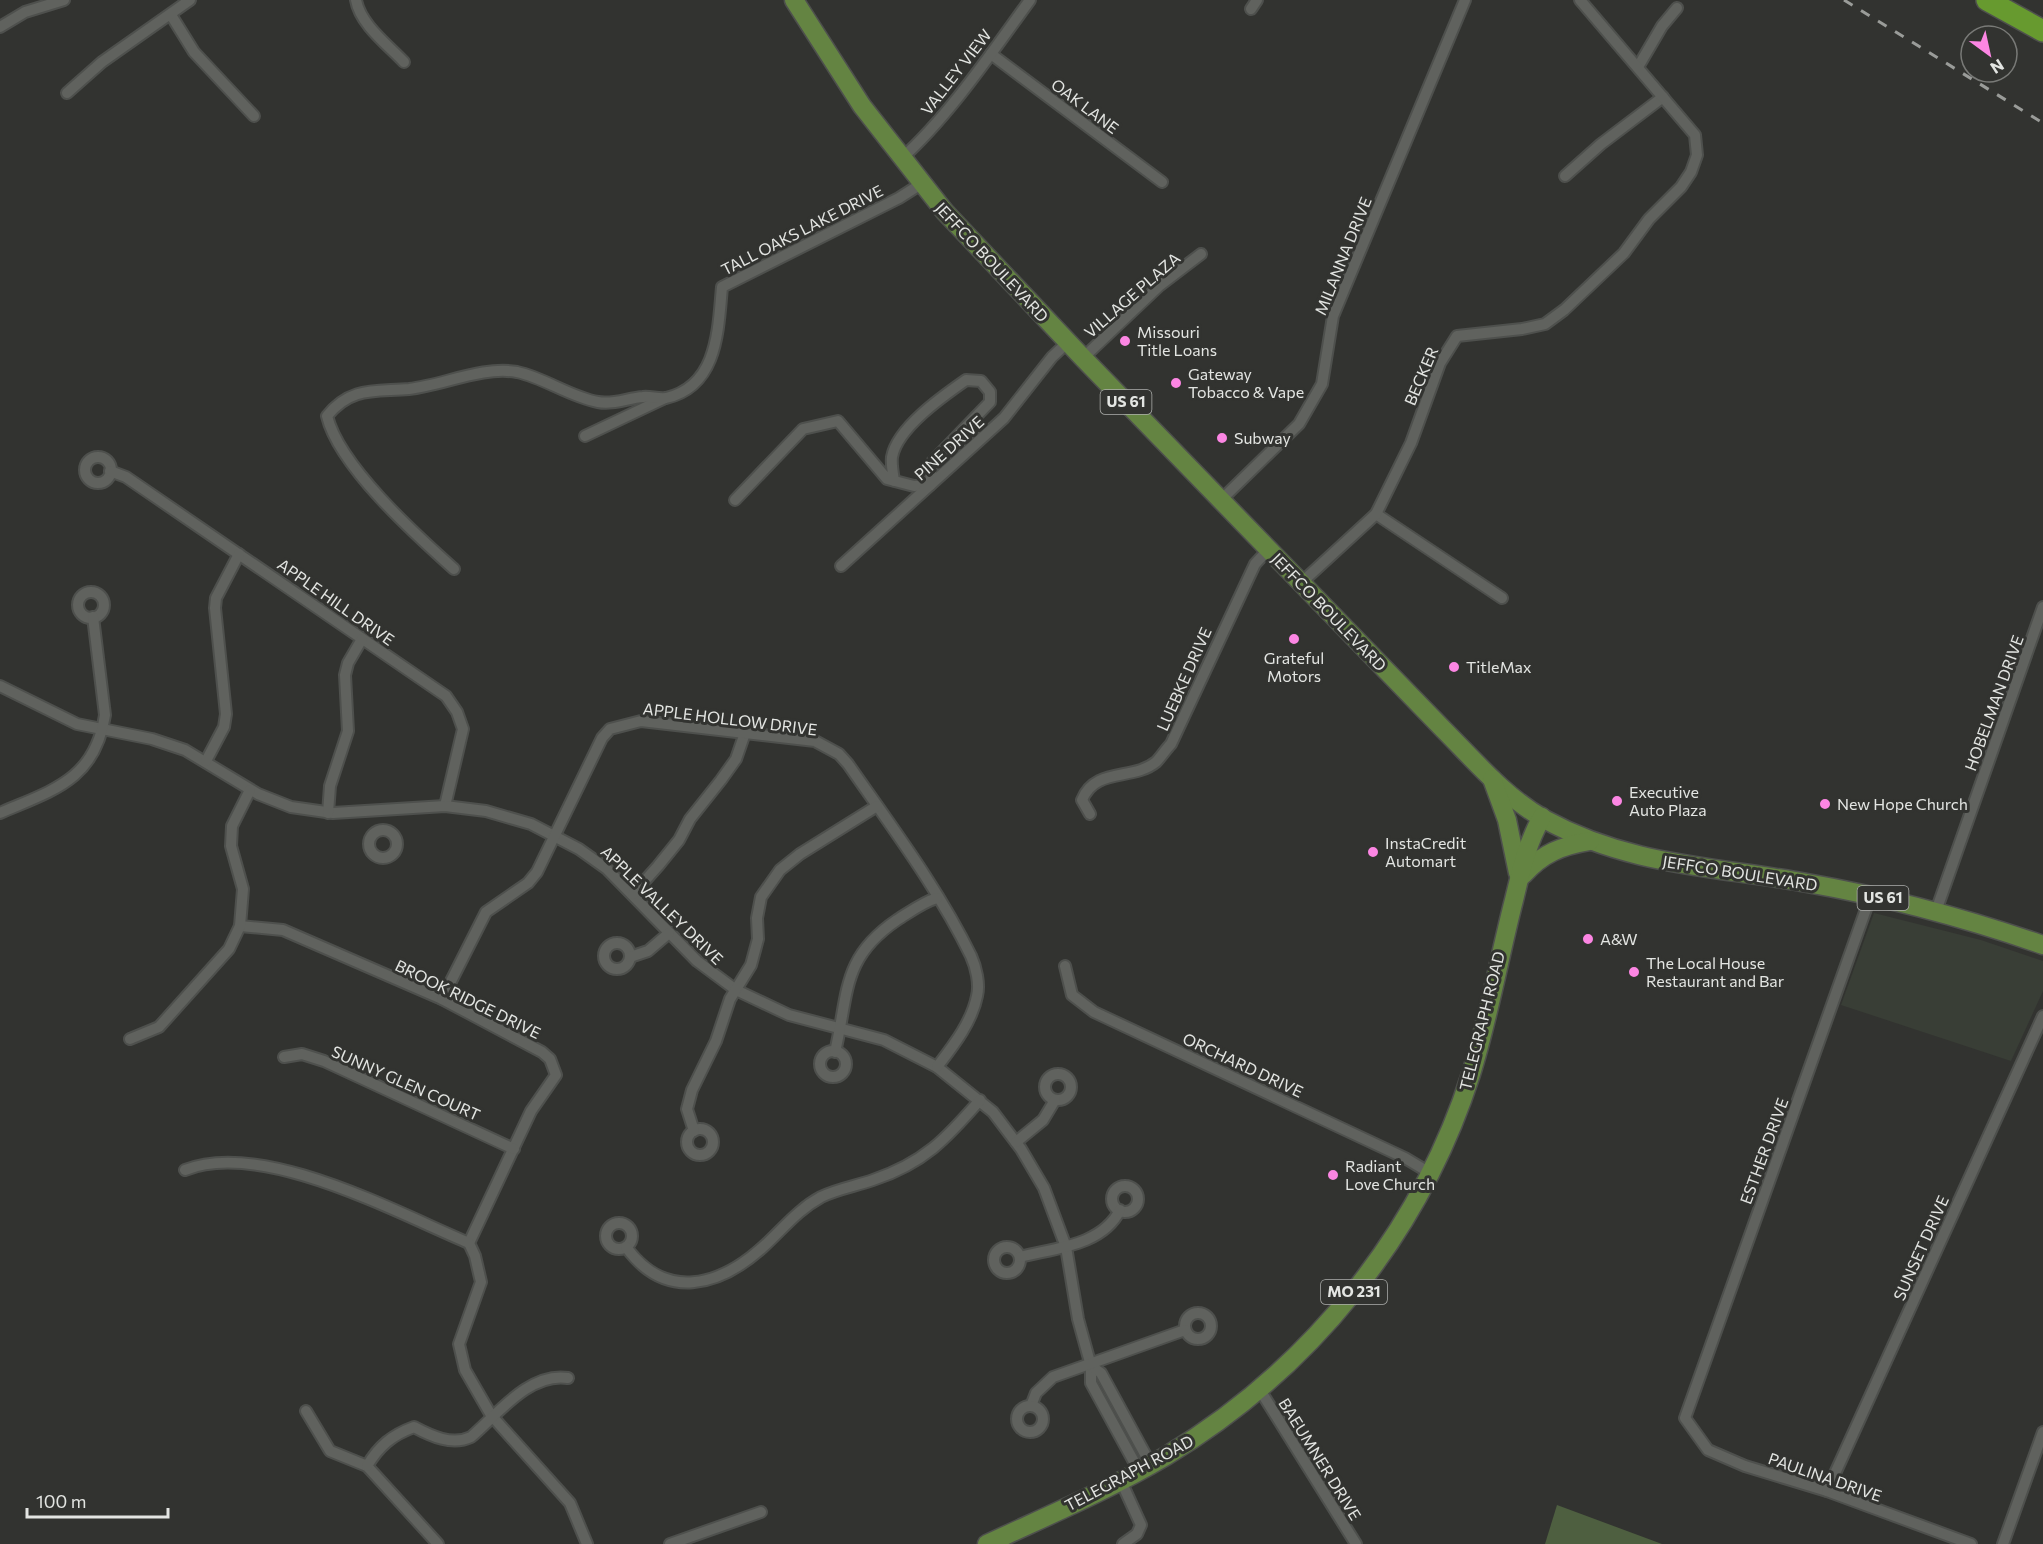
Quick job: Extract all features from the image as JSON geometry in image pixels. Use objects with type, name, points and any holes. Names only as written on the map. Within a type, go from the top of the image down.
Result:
[{"type":"highway","points":[[1987,0],[2043,32]]},
{"type":"main road","name":"JEFFCO BOULEVARD","points":[[794,0],[862,106],[921,184],[982,253],[1491,777],[1542,817],[1612,850],[1657,860],[1871,895],[1936,911],[2043,945]]},
{"type":"main road","points":[[1491,777],[1507,820],[1519,879]]},
{"type":"main road","name":"TELEGRAPH ROAD","points":[[987,1544],[1121,1481],[1217,1423],[1260,1390],[1306,1346],[1363,1281],[1403,1222],[1430,1173],[1452,1125],[1476,1058],[1529,843],[1542,817]]},
{"type":"main road","points":[[1519,879],[1545,854],[1563,846],[1590,841]]},
{"type":"street","points":[[0,27],[25,12],[64,0]]},
{"type":"street","points":[[67,93],[102,62],[190,0]]},
{"type":"street","points":[[356,0],[357,8],[366,21],[404,62]]},
{"type":"street","name":"VALLEY VIEW","points":[[902,159],[916,146],[991,54],[1030,0]]},
{"type":"street","name":"MILANNA DRIVE","points":[[1221,500],[1299,424],[1322,384],[1333,316],[1465,0]]},
{"type":"street","points":[[1565,176],[1601,144],[1663,97],[1580,0]]},
{"type":"street","points":[[1638,67],[1662,27],[1677,8]]},
{"type":"street","points":[[171,15],[194,52],[254,116]]},
{"type":"street","name":"OAK LANE","points":[[991,54],[1162,182]]},
{"type":"street","name":"BECKER","points":[[1301,583],[1376,514],[1411,443],[1440,363],[1457,336],[1522,329],[1545,324],[1564,310],[1624,253],[1650,219],[1680,188],[1691,172],[1697,155],[1695,135],[1663,97]]},
{"type":"street","name":"TALL OAKS LAKE DRIVE","points":[[585,436],[664,398],[690,389],[701,378],[716,345],[722,287],[899,198],[921,184]]},
{"type":"street","name":"VILLAGE PLAZA","points":[[1083,358],[1159,286],[1202,254]]},
{"type":"street","name":"PINE DRIVE","points":[[841,566],[1004,418],[1052,357],[1068,342]]},
{"type":"street","name":"TALL OAKS LAKE DRIVE","points":[[454,569],[400,520],[368,484],[330,429],[327,416],[336,405],[347,398],[375,389],[409,389],[498,371],[518,372],[599,402],[644,396],[664,398]]},
{"type":"street","points":[[735,500],[803,429],[838,421],[887,479],[894,481],[914,486],[930,485],[932,462],[990,402],[990,392],[981,381],[966,380],[914,423],[895,449],[892,459],[894,481]]},
{"type":"street","name":"APPLE HILL DRIVE","points":[[110,471],[126,477],[446,696],[457,712],[463,729],[445,806]]},
{"type":"street","points":[[1376,514],[1502,598]]},
{"type":"street","name":"LUEBKE DRIVE","points":[[1090,814],[1082,800],[1086,790],[1098,780],[1155,763],[1171,744],[1255,564],[1269,549]]},
{"type":"street","points":[[206,761],[224,727],[226,714],[216,598],[239,554]]},
{"type":"street","name":"HOBELMAN DRIVE","points":[[1936,911],[2043,607]]},
{"type":"street","points":[[0,813],[47,793],[78,775],[88,762],[103,730],[105,715],[93,617]]},
{"type":"street","points":[[328,813],[330,786],[348,732],[345,675],[348,663],[362,639]]},
{"type":"street","name":"APPLE VALLEY DRIVE","points":[[0,686],[64,719],[103,730],[158,741],[185,750],[250,790],[285,805],[328,813],[445,806],[506,816],[554,835],[591,857],[633,894],[697,961],[736,990],[789,1015],[841,1027],[896,1045],[938,1067],[980,1100],[1016,1142],[1044,1188],[1065,1245],[1078,1319],[1091,1365],[1090,1378],[1094,1390],[1145,1468]]},
{"type":"street","name":"APPLE HOLLOW DRIVE","points":[[441,999],[486,912],[528,883],[537,872],[602,738],[610,729],[641,721],[815,741],[839,754],[877,806],[937,898],[972,958],[978,984],[977,997],[960,1037],[938,1067]]},
{"type":"street","points":[[633,894],[679,840],[690,819],[736,759],[745,733]]},
{"type":"street","points":[[130,1039],[159,1027],[229,950],[240,926],[243,889],[231,846],[232,826],[250,790]]},
{"type":"street","points":[[694,1131],[687,1110],[692,1090],[716,1041],[736,990],[751,965],[758,939],[757,918],[761,897],[780,870],[800,854],[877,806]]},
{"type":"street","points":[[380,809],[382,830]]},
{"type":"street","name":"ESTHER DRIVE","points":[[1685,1418],[1871,895]]},
{"type":"street","points":[[835,1052],[846,989],[864,948],[887,927],[937,898]]},
{"type":"street","name":"BROOK RIDGE DRIVE","points":[[240,926],[283,930],[441,999],[542,1052],[550,1059],[556,1075],[531,1111],[469,1243]]},
{"type":"street","points":[[630,957],[648,951],[669,933]]},
{"type":"street","name":"ORCHARD DRIVE","points":[[1065,966],[1072,995],[1094,1011],[1404,1158],[1430,1173]]},
{"type":"street","name":"SUNSET DRIVE","points":[[1827,1491],[2043,1016]]},
{"type":"street","name":"SUNNY GLEN COURT","points":[[284,1057],[302,1054],[324,1061],[513,1149]]},
{"type":"street","points":[[626,1247],[649,1271],[664,1279],[689,1283],[713,1279],[730,1271],[762,1248],[800,1210],[822,1197],[874,1180],[930,1153],[980,1100]]},
{"type":"street","points":[[1016,1142],[1043,1120],[1055,1100]]},
{"type":"street","points":[[185,1170],[200,1164],[215,1163],[301,1173],[469,1243],[481,1282],[459,1344],[465,1370],[492,1417],[570,1503],[587,1544]]},
{"type":"street","points":[[1020,1257],[1099,1234],[1112,1224],[1120,1210]]},
{"type":"street","points":[[1031,1406],[1036,1393],[1053,1377],[1185,1330]]},
{"type":"street","points":[[368,1466],[378,1447],[401,1432],[414,1427],[432,1436],[460,1442],[471,1437],[529,1387],[558,1376],[568,1378]]},
{"type":"street","name":"BAEUMNER DRIVE","points":[[1260,1390],[1356,1544]]},
{"type":"street","points":[[306,1412],[330,1451],[368,1466],[438,1544]]},
{"type":"street","name":"PAULINA DRIVE","points":[[1685,1418],[1708,1450],[1745,1466],[1827,1491],[1971,1544]]},
{"type":"street","points":[[2002,1544],[2043,1432]]},
{"type":"street","points":[[1121,1481],[1142,1525],[1137,1534],[1123,1544]]},
{"type":"street","points":[[670,1544],[761,1512]]},
{"type":"shaded area","points":[[1874,913],[1981,940],[2043,961],[2043,991],[2011,1061],[1841,1005]]},
{"type":"green space","points":[[1557,1505],[1662,1544],[1545,1544]]},
{"type":"railway","points":[[1844,0],[2043,123]]},
{"type":"place","name":"Missouri Title Loans","points":[[1125,341]]},
{"type":"place","name":"Gateway Tobacco & Vape","points":[[1176,383]]},
{"type":"place","name":"Subway","points":[[1222,438]]},
{"type":"place","name":"Grateful Motors","points":[[1294,639]]},
{"type":"place","name":"TitleMax","points":[[1454,667]]},
{"type":"place","name":"Executive Auto Plaza","points":[[1617,801]]},
{"type":"place","name":"New Hope Church","points":[[1825,804]]},
{"type":"place","name":"InstaCredit Automart","points":[[1373,852]]},
{"type":"place","name":"A&W","points":[[1588,939]]},
{"type":"place","name":"The Local House Restaurant and Bar","points":[[1634,972]]},
{"type":"place","name":"Radiant Love Church","points":[[1333,1175]]}]
